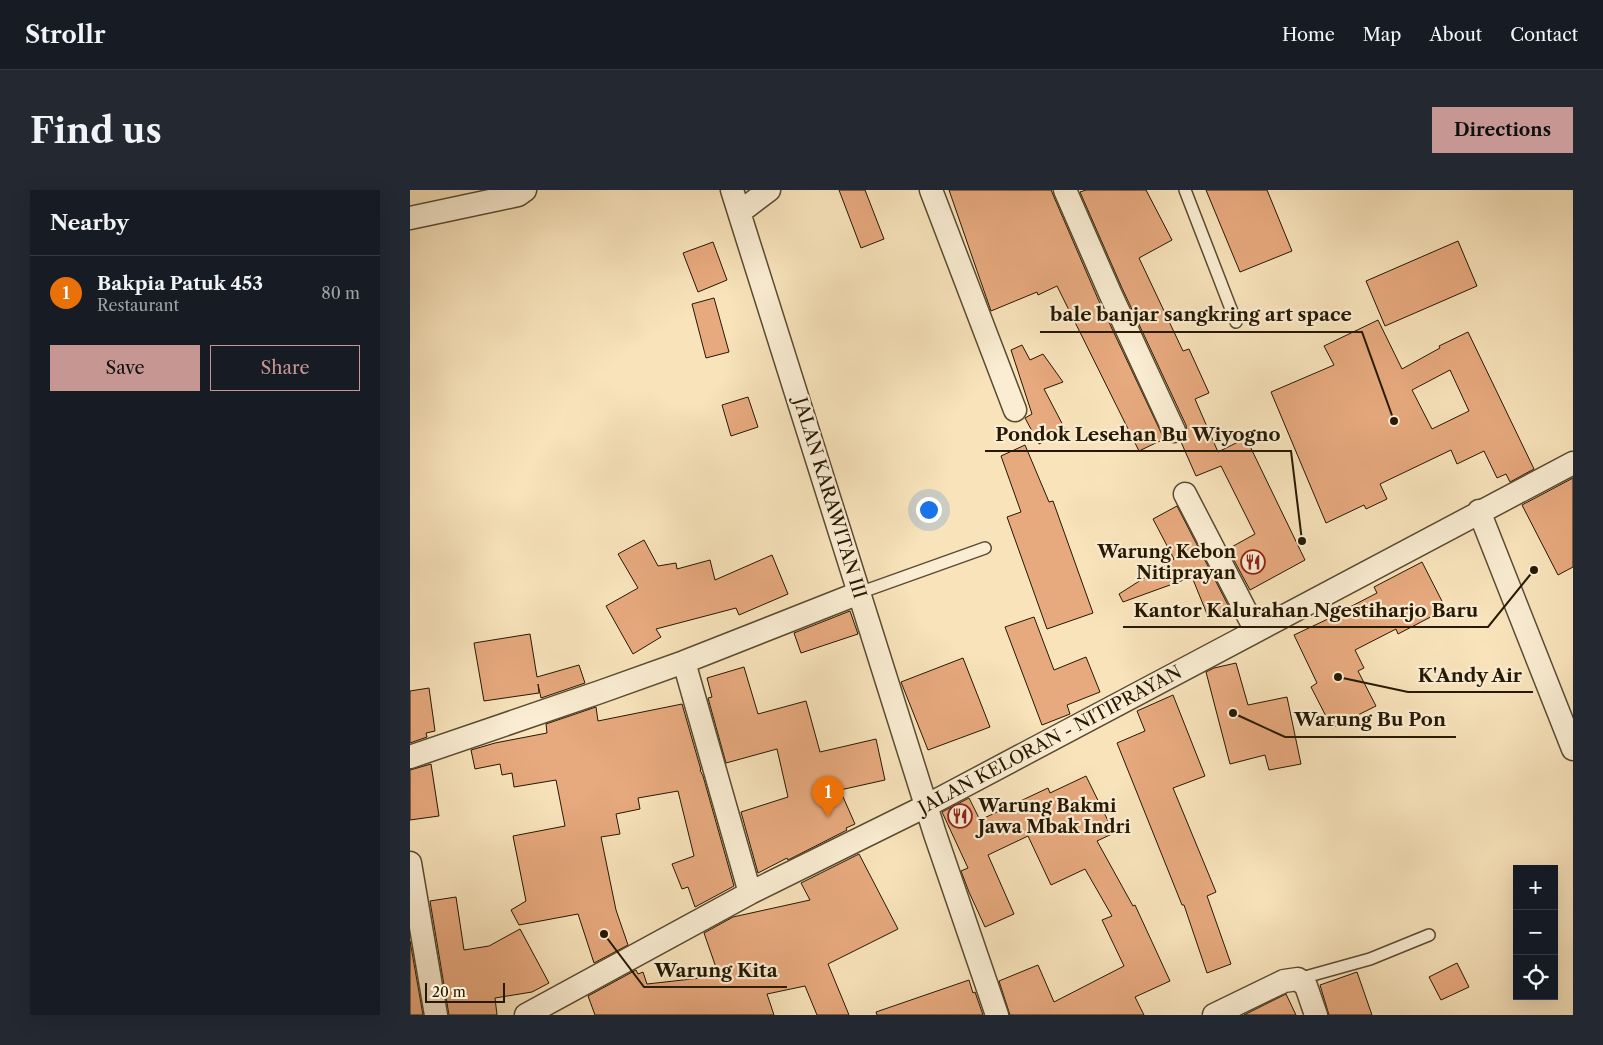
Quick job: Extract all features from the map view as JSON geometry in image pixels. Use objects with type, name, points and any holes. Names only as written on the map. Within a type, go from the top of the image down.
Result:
[{"type":"street","points":[[410,218],[518,194],[525,190]]},
{"type":"street","name":"JALAN KARAWITAN III","points":[[732,190],[926,806],[997,1015]]},
{"type":"street","points":[[740,212],[769,190]]},
{"type":"street","points":[[930,190],[1015,410]]},
{"type":"street","points":[[1065,190],[1174,431]]},
{"type":"street","name":"JALAN KELORAN - NITIPRAYAN","points":[[526,1015],[750,892],[926,806],[1573,462]]},
{"type":"street","points":[[1186,494],[1256,631]]},
{"type":"street","points":[[1479,511],[1573,749]]},
{"type":"street","points":[[410,757],[684,662],[859,593]]},
{"type":"street","points":[[684,662],[750,892]]},
{"type":"street","points":[[410,863],[436,1015]]},
{"type":"street","points":[[1214,1015],[1284,981],[1298,980],[1306,986],[1316,1015]]},
{"type":"lane","points":[[1185,190],[1236,322]]},
{"type":"lane","points":[[859,593],[985,548]]},
{"type":"lane","points":[[1298,980],[1370,959],[1429,935]]},
{"type":"building","points":[[839,190],[865,190],[884,239],[861,248]]},
{"type":"building","points":[[949,190],[1051,190],[1098,299],[1164,439],[1139,451],[1057,286],[1038,295],[1037,292],[991,311]]},
{"type":"building","points":[[1086,190],[1146,190],[1172,240],[1139,258],[1183,351],[1189,349],[1209,393],[1195,399],[1218,452],[1246,438],[1305,560],[1250,590],[1228,549],[1255,534],[1221,466],[1196,476],[1181,442],[1187,433],[1186,425],[1122,288],[1080,192]]},
{"type":"building","points":[[1206,190],[1267,190],[1292,251],[1240,272]]},
{"type":"building","points":[[1458,241],[1477,286],[1385,326],[1366,281]]},
{"type":"building","points":[[713,242],[727,280],[698,292],[683,253]]},
{"type":"building","points":[[714,298],[729,352],[706,358],[692,304]]},
{"type":"building","points":[[1378,320],[1402,369],[1440,348],[1439,346],[1468,332],[1534,469],[1510,482],[1506,474],[1497,478],[1484,451],[1457,464],[1451,450],[1380,484],[1387,499],[1366,509],[1364,505],[1326,523],[1271,392],[1334,365],[1324,346]],"holes":[[[1450,370],[1469,411],[1432,429],[1412,390]]]},
{"type":"building","points":[[1022,345],[1030,360],[1043,354],[1063,382],[1044,389],[1066,431],[1039,444],[1025,418],[1032,414],[1011,350]]},
{"type":"building","points":[[748,397],[758,427],[731,436],[722,405]]},
{"type":"building","points":[[1025,445],[1049,502],[1053,501],[1093,613],[1047,629],[1007,517],[1021,512],[1001,456]]},
{"type":"building","points":[[1573,478],[1573,567],[1558,575],[1522,505]]},
{"type":"building","points":[[1177,506],[1229,607],[1209,619],[1192,577],[1123,602],[1119,594],[1174,559],[1153,519]]},
{"type":"building","points":[[644,540],[658,566],[676,563],[677,569],[710,560],[715,580],[772,555],[788,594],[739,615],[736,608],[656,629],[661,637],[633,654],[606,606],[638,588],[618,554]]},
{"type":"building","points":[[1422,562],[1446,609],[1398,634],[1396,629],[1355,650],[1364,668],[1358,671],[1376,706],[1332,728],[1311,687],[1317,683],[1294,635],[1349,609],[1377,593],[1374,587]]},
{"type":"building","points":[[850,611],[858,634],[801,653],[794,633]]},
{"type":"building","points":[[1034,617],[1054,670],[1086,657],[1100,692],[1067,705],[1070,714],[1042,725],[1005,627]]},
{"type":"building","points":[[530,634],[537,677],[579,665],[585,683],[541,698],[538,684],[539,693],[484,701],[474,643]]},
{"type":"building","points":[[963,658],[990,727],[928,750],[901,682]]},
{"type":"building","points":[[1236,663],[1248,705],[1287,697],[1301,764],[1269,770],[1265,755],[1230,764],[1206,672],[1214,668]]},
{"type":"building","points":[[744,667],[758,714],[806,701],[820,752],[876,739],[885,780],[840,790],[855,824],[788,860],[787,858],[758,873],[741,812],[788,797],[777,749],[726,763],[708,698],[712,697],[707,678]]},
{"type":"building","points":[[429,688],[435,731],[426,733],[427,737],[410,743],[410,691]]},
{"type":"building","points":[[1173,695],[1205,776],[1173,788],[1216,892],[1207,896],[1231,964],[1207,973],[1184,905],[1182,905],[1117,743],[1145,731],[1137,711]]},
{"type":"building","points":[[682,704],[734,886],[695,907],[688,887],[682,889],[672,864],[694,856],[678,791],[638,798],[640,809],[616,814],[620,834],[601,837],[616,910],[628,945],[594,963],[578,914],[519,925],[511,910],[526,901],[513,836],[565,826],[556,780],[514,787],[512,773],[502,775],[500,764],[475,769],[471,750],[495,743],[547,733],[546,724],[596,707],[598,721]]},
{"type":"building","points":[[431,764],[439,816],[410,820],[410,770]]},
{"type":"building","points":[[1086,776],[1114,833],[1097,841],[1133,906],[1135,905],[1170,981],[1135,997],[1144,1015],[1010,1015],[999,981],[1038,965],[1054,1002],[1124,966],[1102,920],[1112,916],[1085,869],[1051,885],[1028,836],[988,855],[1014,914],[985,927],[961,871],[968,868],[942,812],[969,798],[980,820],[1048,788],[1050,793]]},
{"type":"building","points":[[859,854],[898,929],[828,964],[849,1015],[817,1015],[805,986],[767,994],[774,1015],[595,1015],[588,996],[636,970],[638,974],[643,972],[647,984],[719,976],[704,933],[733,917],[810,900],[801,883]]},
{"type":"building","points":[[456,897],[464,950],[489,946],[520,929],[549,983],[532,992],[495,998],[497,1015],[449,1015],[430,901]]},
{"type":"building","points":[[410,941],[423,1015],[410,1015]]},
{"type":"building","points":[[1457,963],[1469,987],[1441,1000],[1429,977]]},
{"type":"building","points":[[1357,972],[1372,1015],[1329,1015],[1320,985]]},
{"type":"building","points":[[969,980],[983,1015],[877,1015],[876,1012]]},
{"type":"building","points":[[1286,994],[1296,1015],[1244,1015]]},
{"type":"place","name":"bale banjar sangkring art space","points":[[1394,421]]},
{"type":"place","name":"Pondok Lesehan Bu Wiyogno","points":[[1302,541]]},
{"type":"place","name":"Warung Kebon Nitiprayan","points":[[1253,562]]},
{"type":"place","name":"Kantor Kalurahan Ngestiharjo Baru","points":[[1534,570]]},
{"type":"place","name":"K'Andy Air","points":[[1338,677]]},
{"type":"place","name":"Warung Bu Pon","points":[[1233,713]]},
{"type":"place","name":"Warung Bakmi Jawa Mbak Indri","points":[[960,816]]},
{"type":"place","name":"Bakpia Patuk 453","points":[[828,817]]},
{"type":"place","name":"Warung Kita","points":[[604,934]]}]
